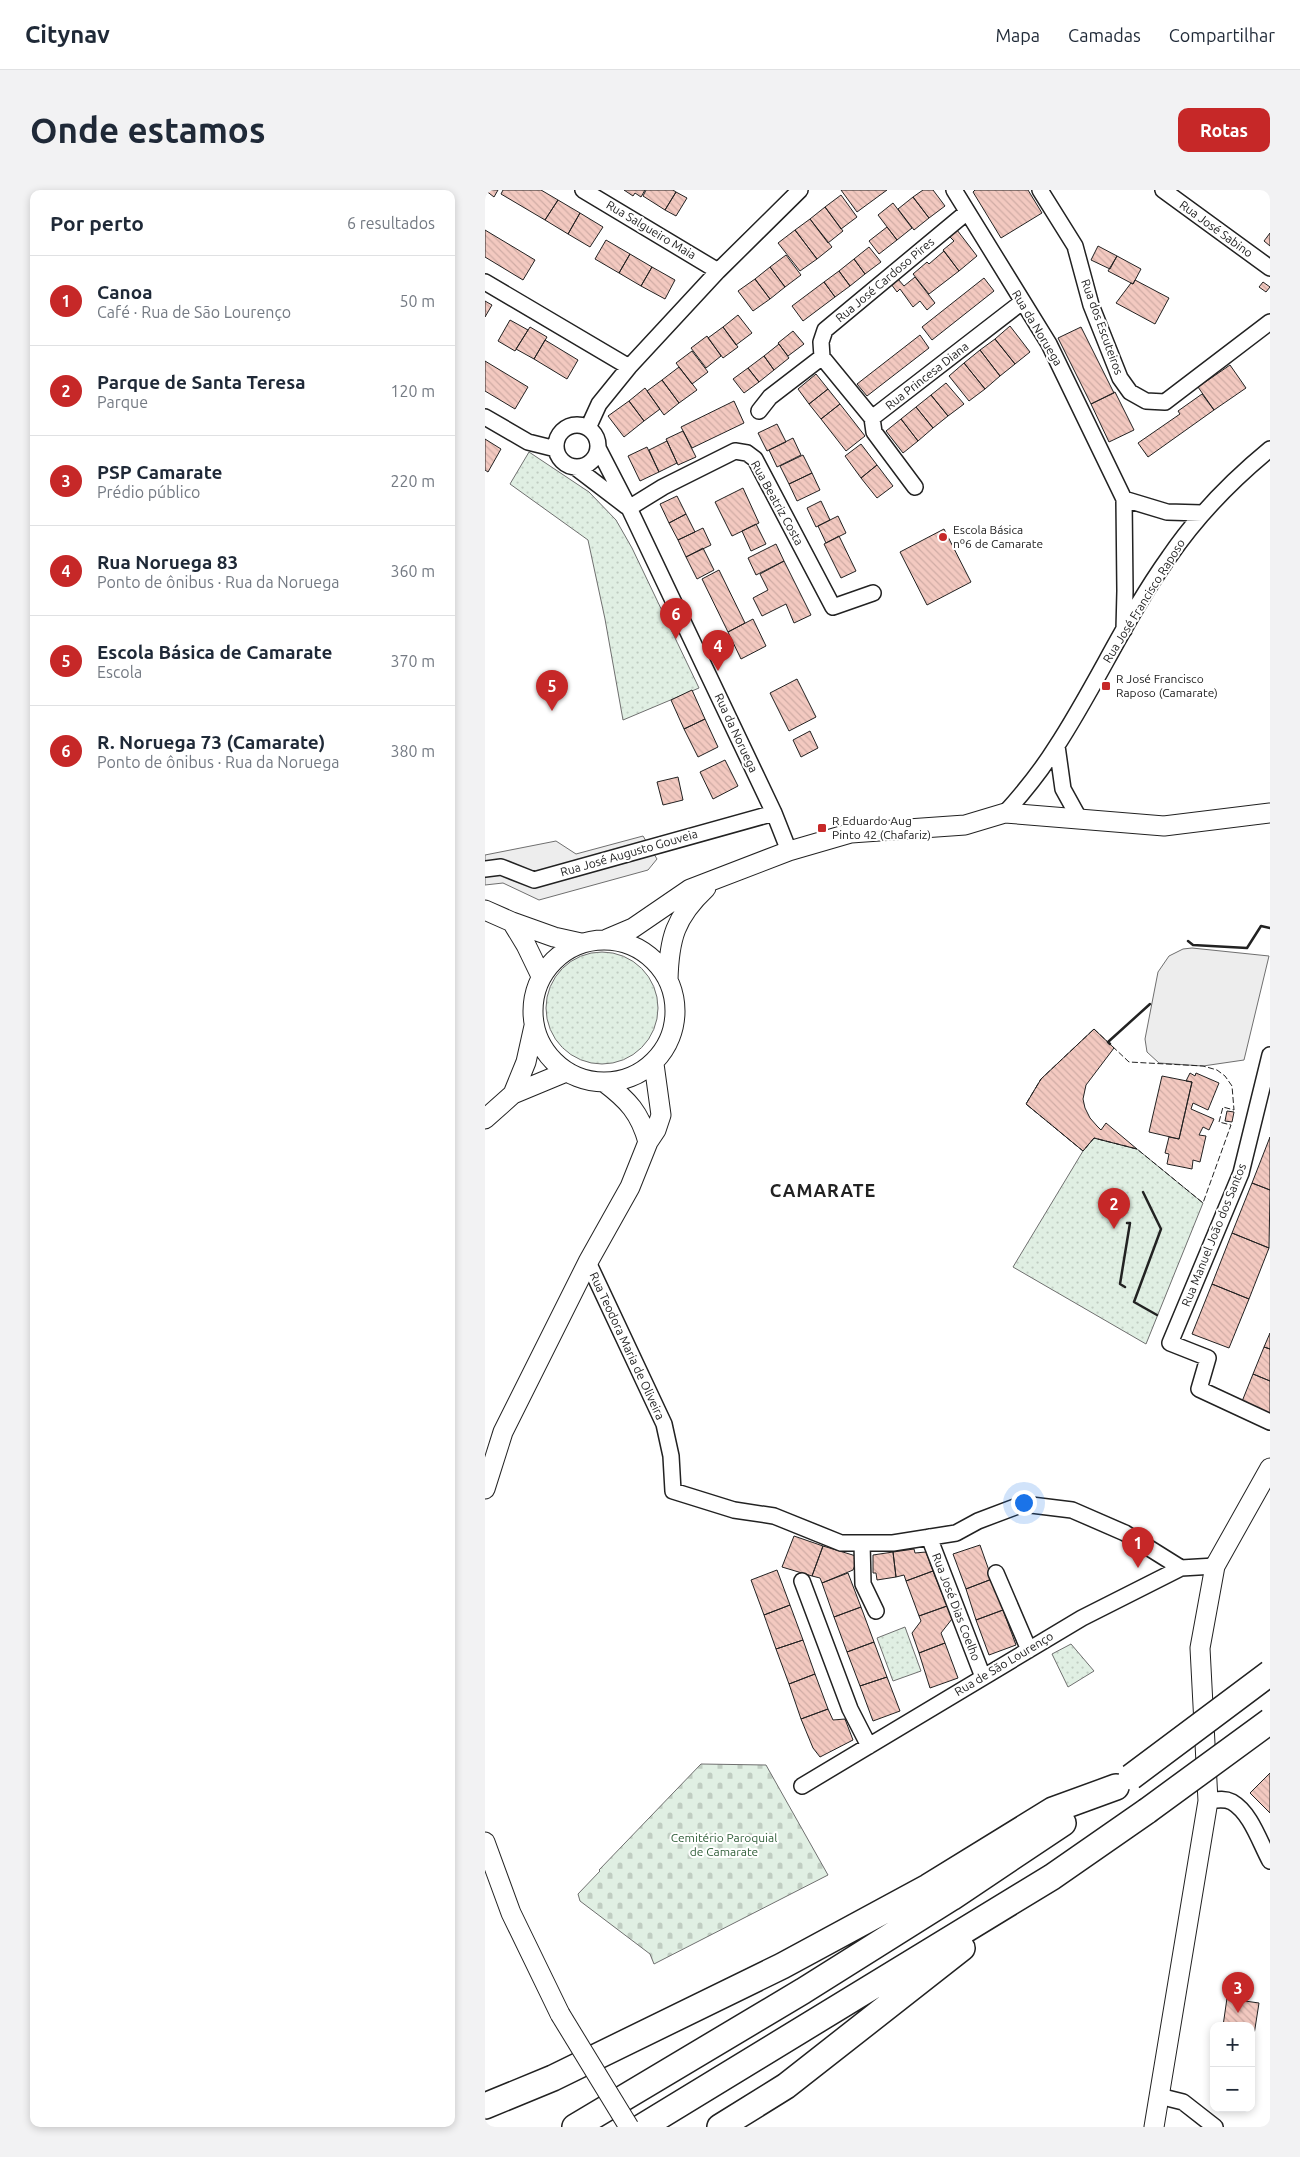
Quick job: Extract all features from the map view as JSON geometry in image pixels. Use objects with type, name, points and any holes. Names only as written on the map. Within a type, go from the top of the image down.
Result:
[{"type":"highway","points":[[575,2127],[803,1991],[951,1898],[1124,1782],[1270,1673]]},
{"type":"highway","points":[[720,2127],[786,2086],[1052,1877],[1270,1722]]},
{"type":"highway","points":[[485,2106],[553,2078],[781,1966],[927,1887],[1053,1810],[1124,1782]]},
{"type":"highway","points":[[642,2127],[1052,1877]]},
{"type":"street","name":"Rua Salgueiro Maia","points":[[583,190],[719,272]]},
{"type":"street","name":"Rua da Noruega","points":[[955,190],[1049,344],[1124,499],[1124,630]]},
{"type":"street","name":"Rua dos Escuteiros","points":[[1040,190],[1075,246],[1091,305],[1120,378],[1130,392],[1146,401],[1165,402],[1270,322]]},
{"type":"street","name":"Rua José Sabino","points":[[1163,190],[1270,268]]},
{"type":"street","points":[[588,428],[599,404],[629,367],[796,191]]},
{"type":"street","name":"Rua José Cardoso Pires","points":[[822,357],[821,342],[825,330],[967,212]]},
{"type":"street","points":[[485,282],[629,367]]},
{"type":"street","name":"Rua Princesa Diana","points":[[915,487],[874,432],[872,418],[1022,302]]},
{"type":"street","points":[[759,411],[770,397],[822,357],[872,418]]},
{"type":"street","points":[[485,417],[528,442],[556,449]]},
{"type":"street","points":[[573,426],[588,428],[597,440],[598,448],[596,456],[591,462],[575,467],[563,462],[556,449],[560,434],[565,429],[573,426]]},
{"type":"street","name":"Rua da Noruega","points":[[598,448],[629,508],[773,813],[789,851]]},
{"type":"street","name":"Rua José Francisco Raposo","points":[[1005,814],[1032,783],[1057,746],[1168,557],[1202,513],[1242,472],[1270,449]]},
{"type":"street","name":"Rua Beatriz Costa","points":[[629,508],[663,486],[735,451],[747,453],[755,459],[833,607],[873,593]]},
{"type":"street","name":"Rua da Noruega","points":[[575,467],[629,508]]},
{"type":"street","points":[[1124,499],[1167,512],[1202,513]]},
{"type":"street","points":[[1057,746],[1063,788],[1079,818]]},
{"type":"street","name":"Rua José Augusto Gouveia","points":[[485,869],[501,867],[534,880],[773,813]]},
{"type":"street","points":[[513,1094],[526,1062],[533,1026],[532,1009],[535,992],[541,976],[558,956],[581,943],[607,939],[633,928],[690,888],[789,851],[851,833],[965,826],[1005,814],[1079,818],[1164,826],[1270,814]]},
{"type":"street","points":[[533,1026],[545,1053],[566,1072],[585,1080],[604,1082],[624,1079],[654,1064],[672,1031],[675,1005],[668,980],[669,951],[677,927],[689,904],[714,880]]},
{"type":"street","points":[[485,910],[554,937],[581,943]]},
{"type":"street","points":[[512,922],[541,976]]},
{"type":"street","points":[[607,939],[632,945],[653,960],[668,980]]},
{"type":"street","name":"Rua Manuel João dos Santos","points":[[1270,1055],[1241,1172],[1170,1343],[1208,1358],[1199,1389],[1270,1422]]},
{"type":"street","points":[[485,1489],[503,1432],[588,1262],[630,1187],[648,1142],[656,1130],[661,1115],[654,1064]]},
{"type":"street","points":[[485,1119],[513,1094],[566,1072]]},
{"type":"street","points":[[604,1082],[623,1097],[637,1113],[648,1142]]},
{"type":"street","name":"Rua Teodora Maria de Oliveira","points":[[588,1262],[664,1424],[671,1456],[673,1491],[734,1510],[775,1516],[841,1543],[893,1543],[956,1533],[978,1521],[1023,1504],[1072,1510],[1125,1533],[1181,1568]]},
{"type":"street","points":[[1153,2127],[1209,1801],[1199,1648],[1215,1566],[1270,1468]]},
{"type":"street","name":"Rua José Dias Coelho","points":[[929,1537],[983,1677]]},
{"type":"street","points":[[862,1543],[863,1584],[876,1611]]},
{"type":"street","name":"Rua de São Lourenço","points":[[803,1786],[1082,1618],[1181,1568],[1215,1566]]},
{"type":"street","points":[[996,1573],[1029,1650]]},
{"type":"street","points":[[802,1581],[850,1709],[869,1746]]},
{"type":"street","points":[[1209,1801],[1221,1799],[1231,1801],[1241,1809],[1249,1820],[1270,1861]]},
{"type":"street","points":[[485,1842],[511,1913],[560,2014],[629,2127]]},
{"type":"street","points":[[1159,2096],[1183,2102],[1215,2127]]},
{"type":"green space","points":[[529,452],[589,492],[616,520],[632,548],[699,688],[623,720],[605,619],[588,540],[510,484]]},
{"type":"green space","points":[[602,952],[613,953],[623,957],[641,969],[653,987],[657,997],[657,1019],[653,1029],[641,1047],[623,1059],[613,1063],[602,1064],[591,1063],[581,1059],[563,1047],[551,1029],[547,1019],[546,1008],[547,997],[551,987],[563,969],[581,957],[591,953]]},
{"type":"green space","points":[[1094,1138],[1137,1149],[1203,1203],[1146,1344],[1013,1267],[1083,1151]]},
{"type":"green space","points":[[905,1627],[921,1671],[893,1681],[877,1638]]},
{"type":"green space","points":[[1071,1644],[1094,1671],[1068,1687],[1052,1654]]},
{"type":"green space","name":"Cemitério Paroquial de Camarate","points":[[701,1764],[766,1765],[828,1875],[654,1964],[650,1954],[580,1901],[578,1894]]},
{"type":"shaded area","points":[[643,836],[657,859],[648,870],[539,900],[503,883],[485,885],[485,855],[556,841],[576,854]]},
{"type":"shaded area","points":[[1192,948],[1269,956],[1244,1060],[1203,1066],[1159,1063],[1147,1052],[1145,1039],[1158,972],[1169,956],[1183,949]]},
{"type":"building","points":[[485,190],[498,190],[494,197]]},
{"type":"building","points":[[503,190],[541,190],[558,200],[545,220],[501,194]]},
{"type":"building","points":[[624,190],[645,190],[641,197],[635,193],[633,196]]},
{"type":"building","points":[[646,190],[673,190],[676,192],[665,210],[643,196]]},
{"type":"building","points":[[841,190],[887,190],[857,212]]},
{"type":"building","points":[[923,190],[933,190],[945,206],[929,218],[913,197]]},
{"type":"building","points":[[975,190],[1028,190],[1042,213],[1001,238],[973,192]]},
{"type":"building","points":[[676,192],[687,198],[676,216],[665,210]]},
{"type":"building","points":[[841,195],[857,217],[841,229],[825,207]]},
{"type":"building","points":[[913,197],[929,218],[914,230],[898,209]]},
{"type":"building","points":[[558,200],[580,213],[568,234],[545,220]]},
{"type":"building","points":[[893,203],[912,228],[897,240],[878,215]]},
{"type":"building","points":[[825,207],[843,231],[828,243],[810,219]]},
{"type":"building","points":[[580,213],[603,227],[590,247],[568,234]]},
{"type":"building","points":[[810,219],[832,247],[817,259],[795,230]]},
{"type":"building","points":[[887,227],[897,240],[879,254],[869,241]]},
{"type":"building","points":[[485,230],[535,260],[523,280],[485,257]]},
{"type":"building","points":[[795,230],[817,259],[800,271],[778,243]]},
{"type":"building","points":[[957,230],[977,256],[959,271],[943,250],[954,241],[949,236]]},
{"type":"building","points":[[1270,233],[1270,246],[1264,241]]},
{"type":"building","points":[[606,240],[630,254],[619,273],[595,259]]},
{"type":"building","points":[[1098,246],[1117,256],[1110,269],[1091,260]]},
{"type":"building","points":[[869,247],[881,262],[865,274],[854,259]]},
{"type":"building","points":[[944,251],[959,271],[929,294],[913,274],[927,262],[929,264]]},
{"type":"building","points":[[630,254],[652,267],[641,286],[619,273]]},
{"type":"building","points":[[786,255],[801,275],[785,287],[770,267]]},
{"type":"building","points":[[1117,256],[1141,269],[1133,284],[1108,271]]},
{"type":"building","points":[[854,259],[865,274],[850,286],[839,271]]},
{"type":"building","points":[[652,267],[675,280],[665,299],[641,286]]},
{"type":"building","points":[[770,267],[785,287],[770,299],[755,279]]},
{"type":"building","points":[[839,271],[850,286],[835,297],[824,282]]},
{"type":"building","points":[[915,277],[935,303],[927,310],[920,301],[913,307],[900,289],[897,292],[891,284],[898,279],[904,286]]},
{"type":"building","points":[[984,278],[994,291],[932,340],[922,327]]},
{"type":"building","points":[[755,279],[770,299],[753,311],[738,291]]},
{"type":"building","points":[[1135,280],[1169,298],[1155,324],[1116,303]]},
{"type":"building","points":[[824,282],[835,297],[803,321],[792,306]]},
{"type":"building","points":[[1263,282],[1270,287],[1266,292],[1259,287]]},
{"type":"building","points":[[485,301],[492,305],[485,317]]},
{"type":"building","points":[[738,315],[752,333],[736,345],[723,327]]},
{"type":"building","points":[[510,320],[528,330],[515,351],[498,341]]},
{"type":"building","points":[[1010,326],[1030,352],[1015,364],[995,339]]},
{"type":"building","points":[[530,327],[547,337],[534,359],[516,349]]},
{"type":"building","points":[[723,327],[738,347],[723,358],[708,338]]},
{"type":"building","points":[[1081,327],[1114,393],[1091,404],[1058,338]]},
{"type":"building","points":[[793,331],[804,344],[788,356],[778,343]]},
{"type":"building","points":[[920,335],[929,348],[867,396],[857,384]]},
{"type":"building","points":[[707,336],[721,356],[706,368],[691,348]]},
{"type":"building","points":[[995,339],[1015,364],[1000,376],[980,350]]},
{"type":"building","points":[[545,340],[578,360],[567,379],[534,359]]},
{"type":"building","points":[[779,344],[789,358],[774,370],[764,356]]},
{"type":"building","points":[[980,350],[1000,376],[985,389],[964,363]]},
{"type":"building","points":[[692,351],[708,372],[692,384],[676,363]]},
{"type":"building","points":[[764,356],[774,370],[759,382],[748,368]]},
{"type":"building","points":[[485,361],[528,387],[515,409],[485,391]]},
{"type":"building","points":[[964,363],[985,389],[969,401],[949,376]]},
{"type":"building","points":[[1230,365],[1246,388],[1214,410],[1198,387]]},
{"type":"building","points":[[679,367],[697,390],[679,403],[662,380]]},
{"type":"building","points":[[748,368],[759,382],[744,393],[733,379]]},
{"type":"building","points":[[816,374],[828,389],[809,404],[798,389]]},
{"type":"building","points":[[662,380],[679,403],[664,415],[647,391]]},
{"type":"building","points":[[946,383],[964,404],[948,416],[931,395]]},
{"type":"building","points":[[645,388],[660,409],[644,421],[629,401]]},
{"type":"building","points":[[828,389],[840,404],[821,419],[809,404]]},
{"type":"building","points":[[1115,392],[1134,430],[1109,442],[1091,404]]},
{"type":"building","points":[[1202,394],[1214,410],[1148,457],[1138,443],[1180,414],[1178,411]]},
{"type":"building","points":[[931,395],[948,416],[933,428],[916,407]]},
{"type":"building","points":[[629,401],[644,421],[624,437],[608,416]]},
{"type":"building","points":[[734,401],[744,423],[692,448],[681,427]]},
{"type":"building","points":[[840,404],[865,436],[846,451],[821,419]]},
{"type":"building","points":[[916,407],[933,428],[918,441],[901,419]]},
{"type":"building","points":[[901,419],[918,441],[903,453],[886,431]]},
{"type":"building","points":[[777,424],[786,442],[767,451],[758,433]]},
{"type":"building","points":[[683,431],[696,457],[678,465],[666,439]]},
{"type":"building","points":[[793,438],[801,455],[777,467],[769,450]]},
{"type":"building","points":[[485,439],[501,449],[488,472],[485,470]]},
{"type":"building","points":[[667,441],[677,463],[659,472],[649,450]]},
{"type":"building","points":[[861,444],[877,465],[861,478],[845,456]]},
{"type":"building","points":[[647,447],[659,472],[640,481],[628,456]]},
{"type":"building","points":[[803,455],[812,473],[789,484],[780,466]]},
{"type":"building","points":[[877,465],[893,486],[877,498],[861,478]]},
{"type":"building","points":[[812,473],[820,490],[797,501],[789,484]]},
{"type":"building","points":[[743,488],[759,523],[732,536],[715,502]]},
{"type":"building","points":[[677,496],[686,514],[669,523],[660,504]]},
{"type":"building","points":[[821,501],[830,520],[816,527],[807,508]]},
{"type":"building","points":[[686,514],[695,532],[678,540],[669,523]]},
{"type":"building","points":[[838,516],[846,533],[826,543],[818,526]]},
{"type":"building","points":[[756,524],[766,544],[751,551],[742,531]]},
{"type":"building","points":[[703,528],[711,545],[686,557],[678,540]]},
{"type":"building","points":[[944,529],[971,582],[927,605],[900,552]]},
{"type":"building","points":[[839,536],[856,571],[841,578],[824,544]]},
{"type":"building","points":[[776,544],[784,561],[756,575],[748,558]]},
{"type":"building","points":[[703,548],[714,570],[697,579],[686,557]]},
{"type":"building","points":[[784,561],[811,615],[794,623],[786,604],[762,616],[753,598],[768,590],[760,574]]},
{"type":"building","points":[[719,570],[745,623],[728,632],[702,579]]},
{"type":"building","points":[[753,619],[766,646],[741,659],[728,632]]},
{"type":"building","points":[[797,679],[816,717],[789,731],[770,693]]},
{"type":"building","points":[[692,690],[705,719],[684,729],[671,700]]},
{"type":"building","points":[[705,719],[718,747],[698,757],[684,729]]},
{"type":"building","points":[[810,731],[818,748],[801,757],[793,740]]},
{"type":"building","points":[[725,760],[738,786],[713,799],[700,772]]},
{"type":"building","points":[[678,777],[683,800],[663,805],[657,782]]},
{"type":"building","points":[[1094,1029],[1114,1048],[1086,1085],[1083,1099],[1085,1108],[1090,1118],[1101,1130],[1106,1123],[1137,1149],[1094,1138],[1083,1151],[1026,1104],[1041,1079]]},
{"type":"building","points":[[1190,1073],[1195,1076],[1196,1073],[1219,1083],[1208,1110],[1193,1103],[1191,1109],[1214,1119],[1209,1130],[1203,1127],[1199,1135],[1206,1136],[1200,1162],[1193,1160],[1192,1169],[1167,1164],[1169,1154],[1165,1153],[1169,1137],[1179,1139],[1192,1082],[1186,1081]]},
{"type":"building","points":[[1162,1076],[1192,1082],[1179,1139],[1149,1132]]},
{"type":"building","points":[[1227,1111],[1234,1112],[1232,1122],[1225,1121]]},
{"type":"building","points":[[1270,1137],[1270,1190],[1252,1183]]},
{"type":"building","points":[[1252,1183],[1270,1190],[1269,1248],[1232,1233]]},
{"type":"building","points":[[1232,1233],[1269,1248],[1249,1299],[1212,1284]]},
{"type":"building","points":[[1212,1284],[1249,1299],[1229,1348],[1192,1334]]},
{"type":"building","points":[[1270,1333],[1270,1349],[1264,1347]]},
{"type":"building","points":[[1264,1347],[1270,1349],[1270,1381],[1253,1374]]},
{"type":"building","points":[[1253,1374],[1270,1381],[1270,1416],[1241,1404]]},
{"type":"building","points":[[794,1536],[823,1546],[812,1576],[782,1567]]},
{"type":"building","points":[[980,1545],[992,1579],[966,1589],[953,1554]]},
{"type":"building","points":[[823,1546],[856,1556],[854,1559],[857,1560],[853,1570],[822,1583],[820,1578],[812,1576]]},
{"type":"building","points":[[914,1549],[915,1553],[926,1552],[933,1571],[906,1581],[904,1575],[896,1577],[893,1552]]},
{"type":"building","points":[[893,1552],[896,1577],[877,1580],[876,1573],[873,1573],[873,1555]]},
{"type":"building","points":[[777,1570],[790,1605],[764,1615],[751,1580]]},
{"type":"building","points":[[933,1571],[947,1606],[919,1616],[906,1581]]},
{"type":"building","points":[[848,1573],[861,1607],[834,1617],[822,1583]]},
{"type":"building","points":[[992,1579],[1003,1610],[976,1620],[966,1589]]},
{"type":"building","points":[[790,1605],[803,1640],[776,1649],[764,1615]]},
{"type":"building","points":[[947,1606],[952,1619],[941,1633],[945,1643],[919,1653],[912,1633],[921,1621],[919,1616]]},
{"type":"building","points":[[861,1607],[874,1642],[847,1652],[834,1617]]},
{"type":"building","points":[[1003,1610],[1016,1645],[989,1655],[976,1620]]},
{"type":"building","points":[[803,1640],[815,1674],[789,1684],[776,1649]]},
{"type":"building","points":[[874,1642],[887,1677],[860,1686],[847,1652]]},
{"type":"building","points":[[945,1643],[958,1678],[930,1688],[919,1653]]},
{"type":"building","points":[[815,1674],[828,1709],[801,1719],[789,1684]]},
{"type":"building","points":[[887,1677],[900,1711],[873,1721],[860,1686]]},
{"type":"building","points":[[828,1709],[833,1720],[845,1719],[853,1740],[820,1757],[813,1748],[801,1719]]},
{"type":"building","points":[[1270,1773],[1270,1813],[1250,1793]]},
{"type":"building","points":[[1228,1991],[1246,1994],[1245,2001],[1259,2003],[1255,2028],[1255,2022],[1224,2022]]},
{"type":"fence","points":[[1094,1029],[1129,1062],[1203,1066],[1217,1070],[1225,1076],[1232,1086],[1234,1110],[1223,1107],[1219,1122],[1231,1125],[1203,1203],[1137,1149],[1094,1138],[1083,1151],[1026,1104],[1041,1079],[1094,1029]]},
{"type":"wall","points":[[1188,941],[1193,945],[1247,948],[1261,926],[1270,928]]},
{"type":"wall","points":[[1110,1044],[1108,1042],[1150,1004]]},
{"type":"wall","points":[[1143,1192],[1161,1229],[1134,1302],[1157,1315]]},
{"type":"wall","points":[[1125,1287],[1120,1284],[1130,1223],[1127,1223]]},
{"type":"place","name":"Escola Básica nº6 de Camarate","points":[[943,537]]},
{"type":"place","name":"R. Noruega 73 (Camarate)","points":[[676,639]]},
{"type":"place","name":"Rua Noruega 83","points":[[718,671]]},
{"type":"place","name":"R José Francisco Raposo (Camarate)","points":[[1106,686]]},
{"type":"place","name":"Escola Básica de Camarate","points":[[552,711]]},
{"type":"place","name":"R Eduardo Aug Pinto 42 (Chafariz)","points":[[822,828]]},
{"type":"place","name":"Parque de Santa Teresa","points":[[1114,1229]]},
{"type":"place","name":"Canoa","points":[[1138,1568]]},
{"type":"place","name":"PSP Camarate","points":[[1238,2013]]},
{"type":"district","name":"CAMARATE","points":[[823,1191]]}]
